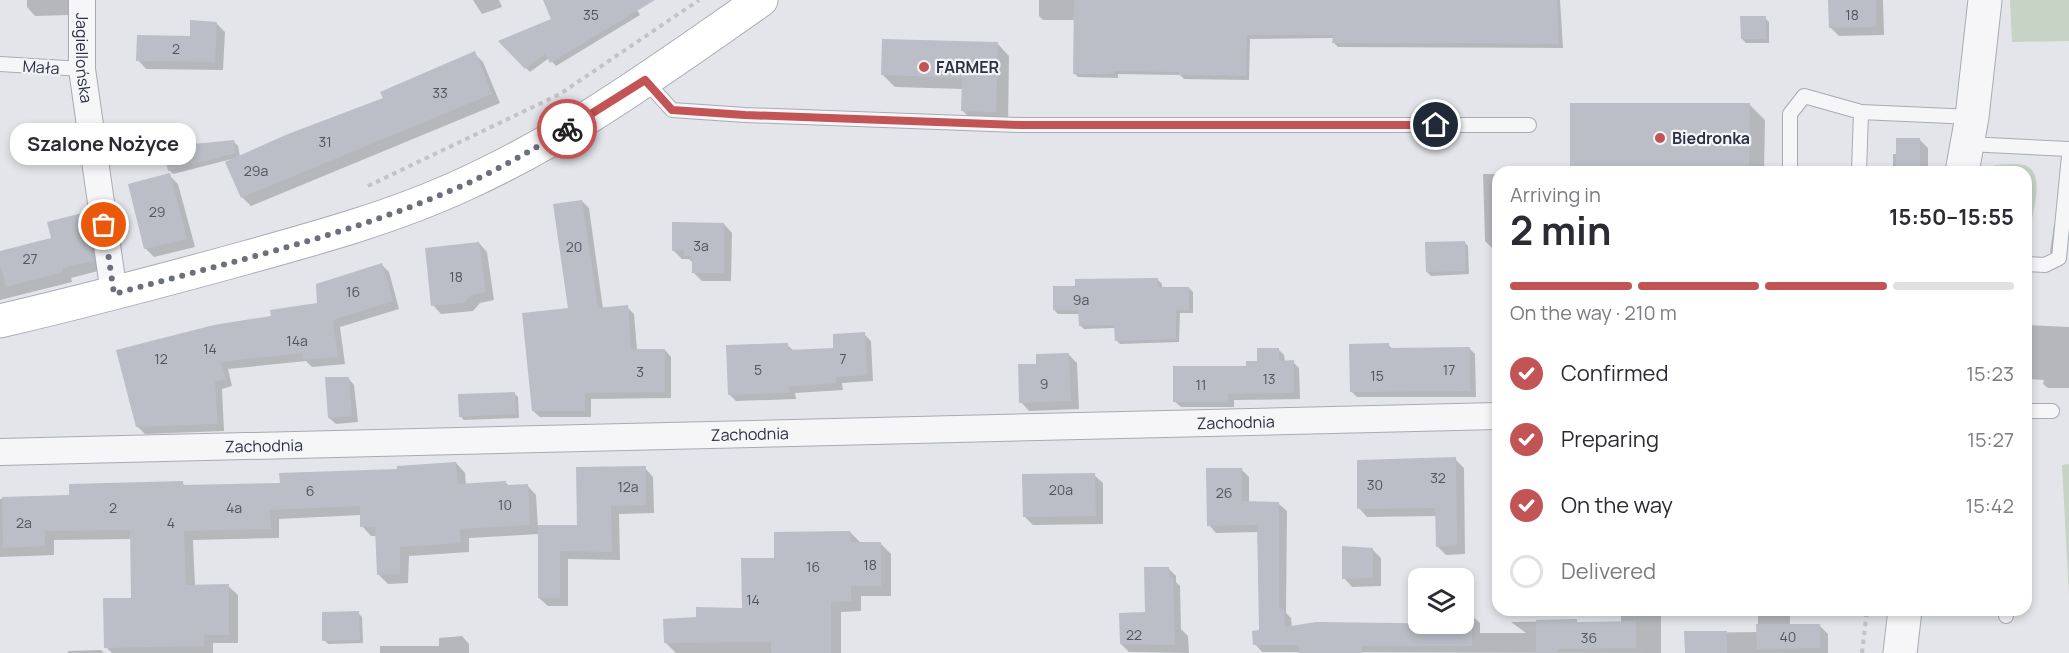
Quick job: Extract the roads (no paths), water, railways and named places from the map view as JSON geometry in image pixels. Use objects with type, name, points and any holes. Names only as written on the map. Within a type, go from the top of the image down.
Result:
[{"type":"main road","points":[[0,321],[114,294],[327,235],[451,191],[527,153],[645,80],[761,0]]},
{"type":"street","name":"Jagiellońska","points":[[81,0],[81,69],[114,294]]},
{"type":"street","points":[[1967,144],[1985,0]]},
{"type":"street","name":"Zachodnia","points":[[0,452],[1492,416]]},
{"type":"street","points":[[1900,653],[1904,616]]},
{"type":"lane","name":"Mała","points":[[0,64],[81,69]]},
{"type":"lane","points":[[645,80],[672,110],[745,115],[1020,125],[1529,124]]},
{"type":"lane","points":[[1790,166],[1790,114],[1804,96],[1967,144],[2069,149]]},
{"type":"lane","points":[[1859,166],[1861,112]]},
{"type":"lane","points":[[2032,264],[2045,265],[2059,258],[2069,156]]},
{"type":"lane","points":[[2032,411],[2052,411]]},
{"type":"place","name":"FARMER","points":[[924,67]]},
{"type":"place","name":"Biedronka","points":[[1660,138]]},
{"type":"place","name":"Szalone Nożyce","points":[[104,225]]}]
